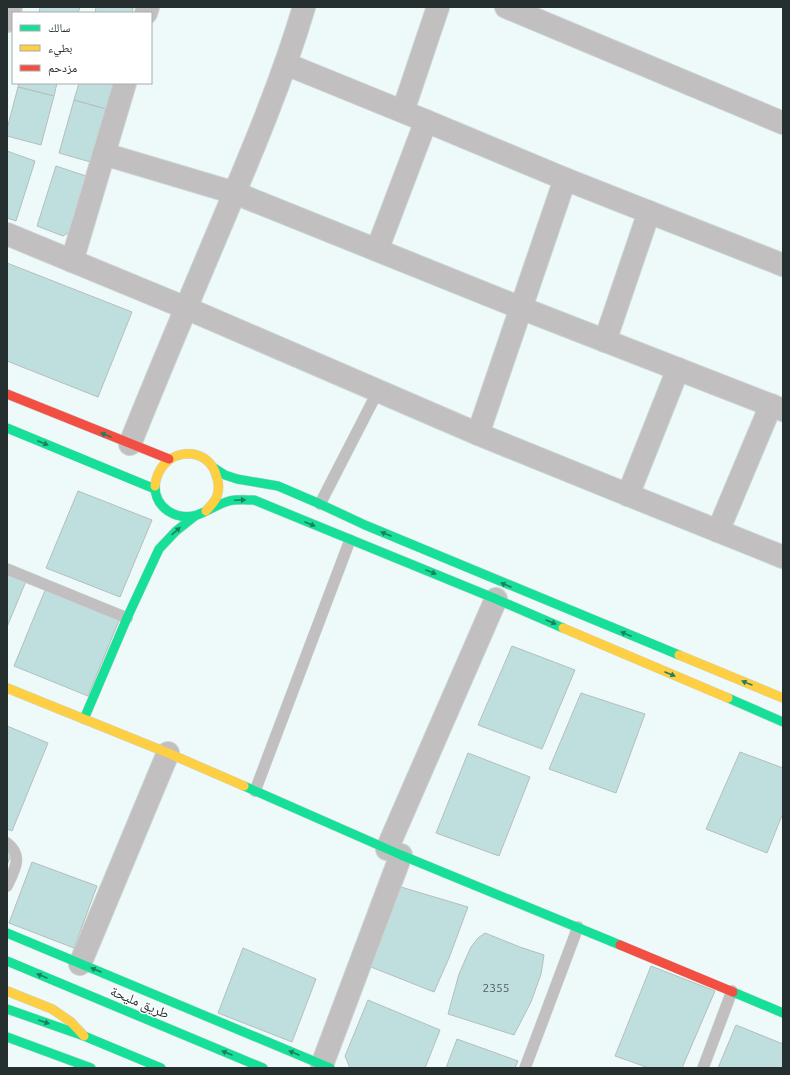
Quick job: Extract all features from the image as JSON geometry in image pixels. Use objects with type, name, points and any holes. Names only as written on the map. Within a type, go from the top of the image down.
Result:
[{"type":"main road","points":[[7,394],[169,459]]},
{"type":"main road","points":[[7,428],[156,493],[163,507],[172,514],[184,517],[195,516]]},
{"type":"main road","points":[[161,516],[155,480],[162,464],[178,455],[189,454],[198,456],[225,475],[238,479],[278,486],[365,525],[510,586],[783,698]]},
{"type":"main road","points":[[206,511],[217,496],[219,487],[218,477],[214,468]]},
{"type":"main road","points":[[159,550],[176,531],[195,516],[219,504],[230,501],[254,500],[496,599],[783,722]]},
{"type":"main road","points":[[84,719],[127,618],[159,550],[162,536]]},
{"type":"main road","points":[[7,688],[168,753],[394,852],[783,1013]]},
{"type":"main road","points":[[7,933],[326,1066]]},
{"type":"main road","name":"طريق مليحة","points":[[7,961],[263,1068]]},
{"type":"main road","points":[[7,991],[52,1009],[71,1022],[84,1036]]},
{"type":"main road","points":[[7,1009],[84,1036],[161,1068]]},
{"type":"main road","points":[[7,1037],[91,1068]]},
{"type":"street","points":[[7,21],[11,7]]},
{"type":"street","points":[[130,444],[264,122],[286,64],[304,7]]},
{"type":"street","points":[[402,111],[438,7]]},
{"type":"street","points":[[506,7],[783,122]]},
{"type":"street","points":[[286,64],[565,179],[783,265]]},
{"type":"street","points":[[72,261],[125,84]]},
{"type":"street","points":[[377,250],[426,121]]},
{"type":"street","points":[[104,154],[235,193],[521,308],[777,408],[718,531]]},
{"type":"street","points":[[478,434],[565,179]]},
{"type":"street","points":[[605,341],[649,212]]},
{"type":"street","points":[[7,234],[186,308],[478,434],[783,557]]},
{"type":"street","points":[[628,495],[678,369]]},
{"type":"street","points":[[326,1066],[394,852],[496,599]]},
{"type":"street","points":[[80,964],[168,753]]},
{"type":"lane","points":[[320,504],[378,391]]},
{"type":"lane","points":[[255,791],[350,540]]},
{"type":"lane","points":[[7,569],[127,618]]},
{"type":"lane","points":[[7,843],[13,848],[17,862],[7,886]]},
{"type":"lane","points":[[525,1068],[578,927]]},
{"type":"lane","points":[[703,1068],[732,991]]},
{"type":"building","points":[[40,7],[80,7],[78,12],[39,12]]},
{"type":"building","points":[[96,7],[133,8],[132,12],[95,12]]},
{"type":"building","points":[[19,84],[57,84],[54,96],[18,87]]},
{"type":"building","points":[[79,84],[117,84],[109,110],[74,100]]},
{"type":"building","points":[[18,87],[54,96],[41,145],[7,136],[7,129]]},
{"type":"building","points":[[74,100],[109,110],[94,163],[59,153]]},
{"type":"building","points":[[7,151],[35,161],[16,221],[7,218]]},
{"type":"building","points":[[56,166],[89,177],[74,229],[63,236],[37,226]]},
{"type":"building","points":[[7,263],[132,312],[98,397],[7,361]]},
{"type":"building","points":[[78,491],[152,520],[120,597],[46,568]]},
{"type":"building","points":[[7,573],[26,581],[7,627]]},
{"type":"building","points":[[46,588],[120,618],[88,696],[14,666]]},
{"type":"building","points":[[512,646],[575,670],[542,749],[478,725]]},
{"type":"building","points":[[581,693],[645,714],[616,793],[549,769]]},
{"type":"building","points":[[7,726],[48,743],[12,831],[7,829]]},
{"type":"building","points":[[740,752],[783,768],[783,813],[767,853],[706,829]]},
{"type":"building","points":[[468,753],[530,777],[499,856],[436,833]]},
{"type":"building","points":[[7,853],[11,855],[7,865]]},
{"type":"building","points":[[32,862],[97,886],[74,948],[9,923]]},
{"type":"building","points":[[401,887],[468,907],[449,958],[434,992],[371,967],[370,965],[375,945]]},
{"type":"building","points":[[485,933],[544,955],[541,974],[531,1002],[514,1035],[448,1014],[459,974],[471,947],[478,938]]},
{"type":"building","points":[[243,948],[316,979],[292,1042],[218,1013]]},
{"type":"building","points":[[651,966],[715,991],[682,1068],[649,1068],[615,1056]]},
{"type":"building","points":[[368,1000],[440,1030],[425,1068],[350,1068],[345,1056]]},
{"type":"building","points":[[736,1025],[783,1044],[783,1068],[718,1068]]},
{"type":"building","points":[[457,1039],[518,1061],[515,1068],[446,1068]]},
{"type":"traffic: fast","points":[[7,428],[155,489]]},
{"type":"traffic: fast","points":[[214,468],[225,475],[237,479],[278,486],[365,525],[679,655]]},
{"type":"traffic: fast","points":[[155,486],[159,501],[168,511],[174,514],[182,516],[197,515],[229,501],[254,500],[563,628]]},
{"type":"traffic: fast","points":[[84,719],[127,618],[159,549],[176,531],[195,516]]},
{"type":"traffic: fast","points":[[728,698],[783,722]]},
{"type":"traffic: fast","points":[[244,786],[401,855],[620,945]]},
{"type":"traffic: fast","points":[[7,933],[330,1068]]},
{"type":"traffic: fast","points":[[7,961],[263,1068]]},
{"type":"traffic: fast","points":[[733,992],[783,1013]]},
{"type":"traffic: fast","points":[[7,1009],[84,1036],[161,1068]]},
{"type":"traffic: fast","points":[[7,1037],[91,1068]]},
{"type":"traffic: slow","points":[[155,486],[158,473],[165,463],[174,457],[184,454],[195,454],[212,466],[218,482],[218,494],[214,502],[206,511]]},
{"type":"traffic: slow","points":[[563,628],[728,698]]},
{"type":"traffic: slow","points":[[679,655],[783,698]]},
{"type":"traffic: slow","points":[[7,688],[168,753],[244,786]]},
{"type":"traffic: slow","points":[[7,991],[52,1009],[71,1022],[84,1036]]},
{"type":"traffic: jam","points":[[7,394],[169,459]]},
{"type":"traffic: jam","points":[[620,945],[733,992]]}]
